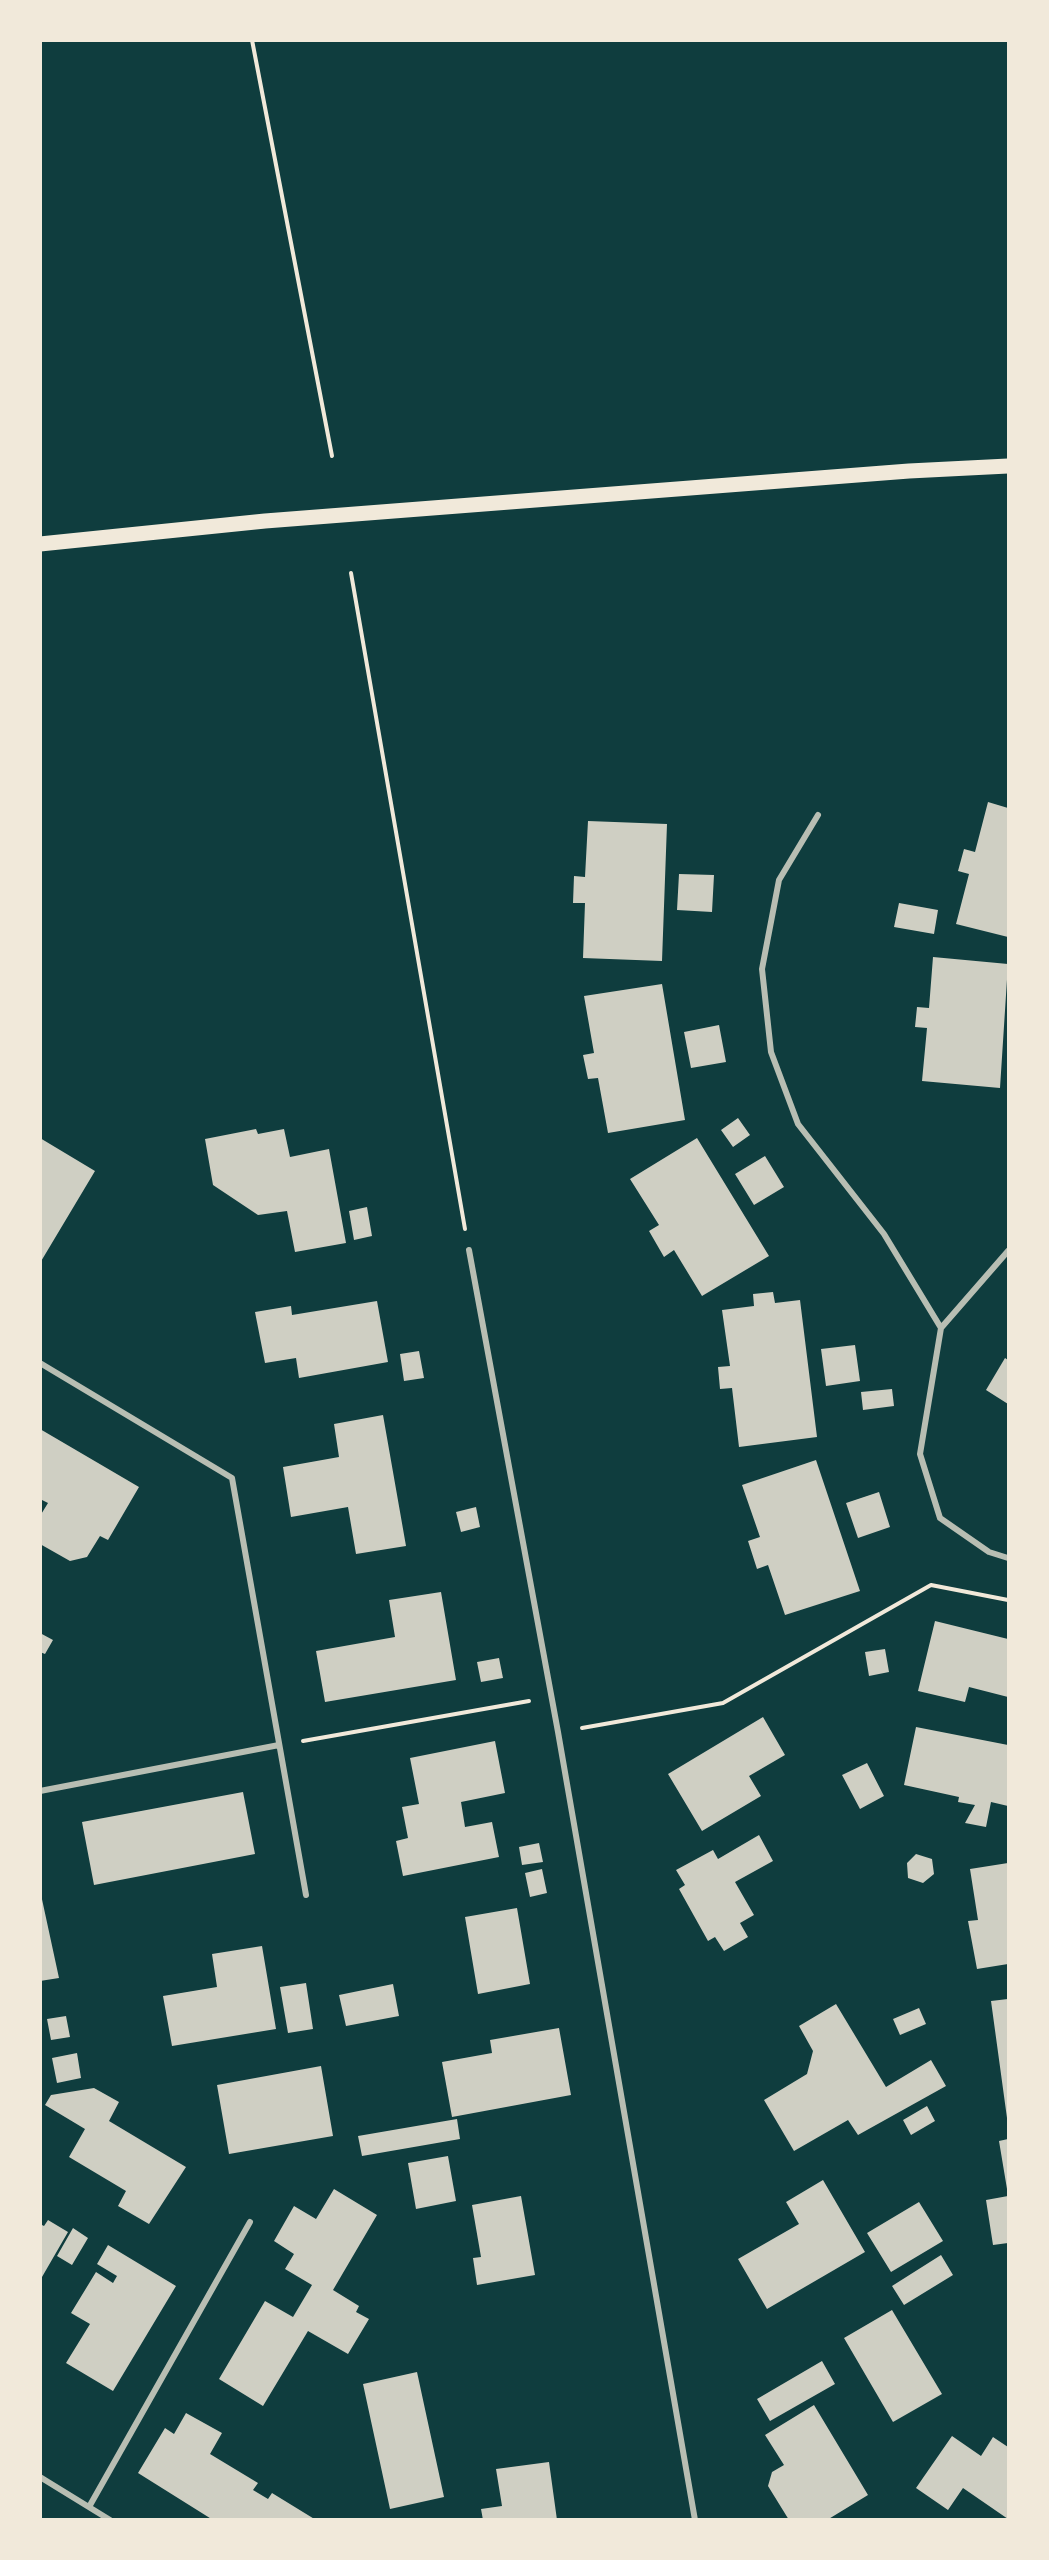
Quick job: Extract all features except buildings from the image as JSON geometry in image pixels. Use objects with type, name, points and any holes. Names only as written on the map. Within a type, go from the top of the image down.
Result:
[{"type":"main road","points":[[40,544],[277,520],[909,471],[1008,466]]},
{"type":"street","points":[[818,815],[779,880],[762,969],[771,1052],[798,1124],[884,1234],[941,1328]]},
{"type":"street","points":[[469,1250],[558,1732],[695,2520]]},
{"type":"street","points":[[1008,1251],[941,1328],[920,1454],[940,1518],[989,1552],[1008,1558]]},
{"type":"street","points":[[40,1363],[232,1478],[306,1895]]},
{"type":"street","points":[[40,1791],[279,1745]]},
{"type":"street","points":[[89,2507],[250,2222]]},
{"type":"street","points":[[40,2477],[110,2520]]},
{"type":"path","points":[[252,40],[333,456]]},
{"type":"path","points":[[351,573],[469,1250]]},
{"type":"path","points":[[558,1732],[723,1702],[931,1585],[1008,1600]]},
{"type":"path","points":[[279,1745],[550,1697]]}]
